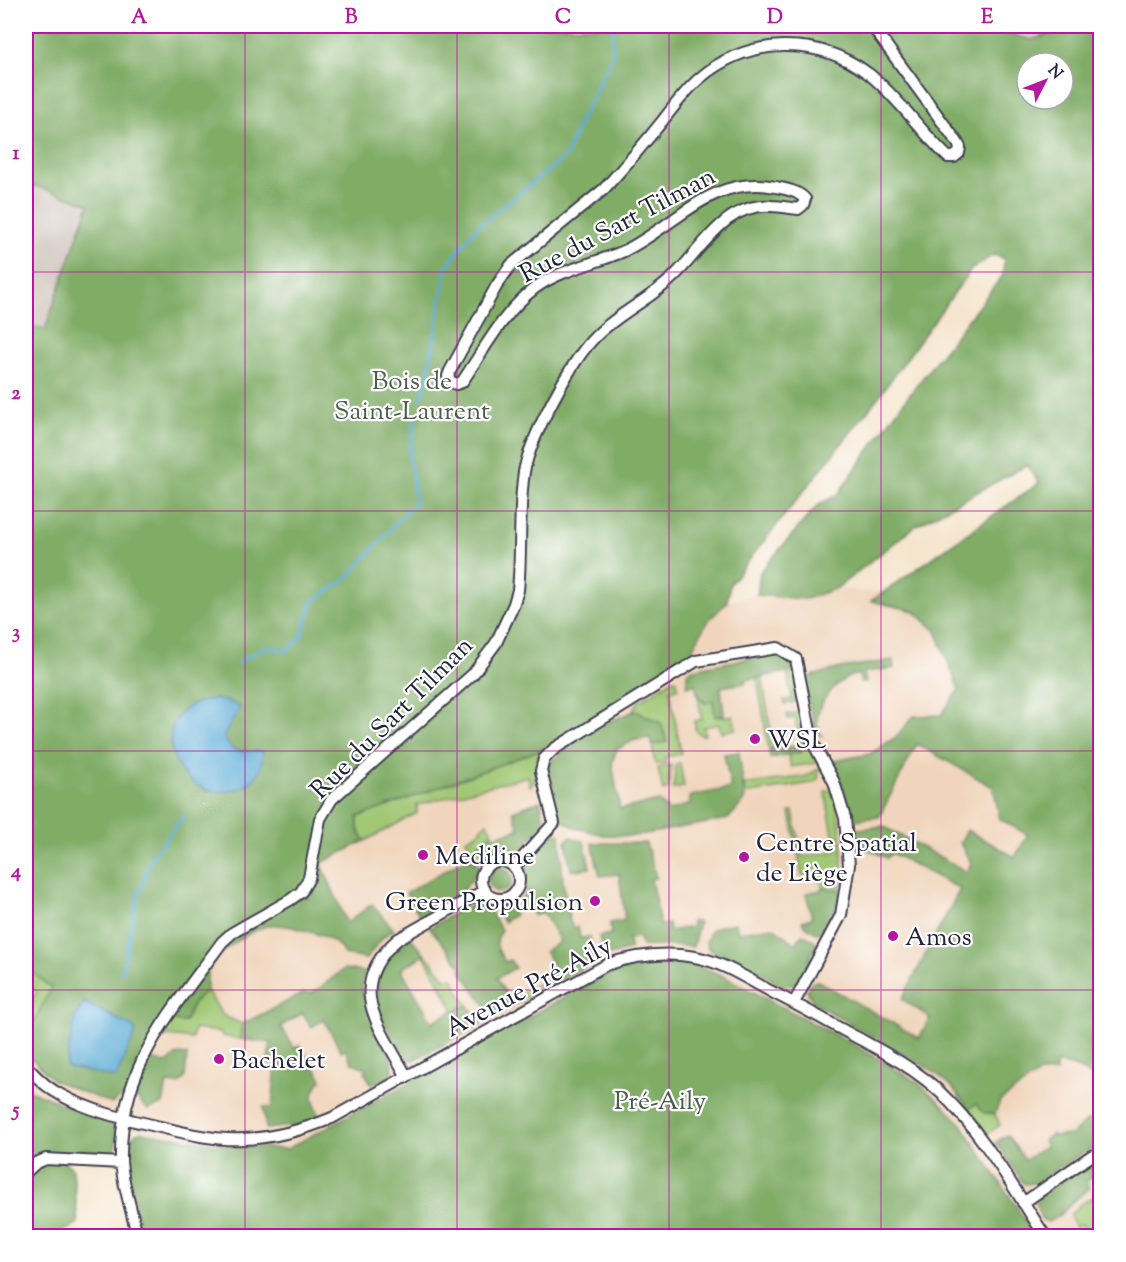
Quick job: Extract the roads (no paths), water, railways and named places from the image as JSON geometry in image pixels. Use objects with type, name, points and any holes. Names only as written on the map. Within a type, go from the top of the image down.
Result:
[{"type":"street","name":"Rue du Sart Tilman","points":[[137,1236],[121,1163],[123,1119],[143,1054],[222,942],[232,933],[301,892],[309,878],[320,819],[332,799],[473,674],[496,644],[518,590],[522,491],[528,454],[573,365],[586,345],[613,322],[663,286],[731,216],[756,207],[798,209],[803,205],[804,199],[800,194],[754,184],[718,192],[701,200],[654,233],[622,251],[550,279],[535,288],[507,315],[462,382],[456,384],[450,381],[448,376],[450,371],[497,285],[511,265],[523,254],[604,189],[699,78],[722,63],[753,50],[772,46],[798,45],[847,60],[886,89],[948,157],[954,157],[959,153],[960,147],[957,142],[872,26]]},
{"type":"street","points":[[514,867],[554,823],[541,771],[544,759],[554,749],[696,661],[778,648],[796,659],[812,741],[834,782],[845,818],[849,865],[840,915],[794,1004]]},
{"type":"street","points":[[502,862],[514,867],[519,884],[513,894],[496,899],[485,891],[482,887],[483,874],[490,864],[502,862]]},
{"type":"street","points":[[407,1077],[373,1015],[369,988],[373,970],[384,953],[398,939],[485,891]]},
{"type":"street","name":"Avenue Pré-Aily","points":[[26,1066],[46,1086],[63,1096],[123,1119],[206,1136],[241,1139],[291,1133],[332,1118],[587,974],[625,958],[660,954],[696,957],[720,964],[886,1054],[941,1092],[972,1126],[1045,1236]]},
{"type":"street","points":[[1023,1203],[1091,1156],[1101,1154]]},
{"type":"street","points":[[26,1172],[36,1163],[46,1159],[121,1163]]},
{"type":"water","points":[[215,699],[240,707],[224,736],[230,747],[239,751],[263,751],[260,770],[254,780],[244,787],[214,791],[195,784],[181,771],[173,753],[171,735],[177,718],[191,705]]},
{"type":"water","points":[[84,1002],[131,1026],[136,1031],[116,1078],[66,1067],[75,1016]]},
{"type":"waterway","points":[[421,398],[427,382],[446,267],[476,228],[566,156],[580,121],[613,55],[612,26]]},
{"type":"waterway","points":[[237,663],[265,647],[288,650],[302,636],[312,602],[346,579],[416,501],[409,455],[416,414]]},
{"type":"waterway","points":[[122,972],[136,904],[150,859],[184,816]]},
{"type":"place","name":"WSL","points":[[755,739]]},
{"type":"place","name":"Mediline","points":[[423,855]]},
{"type":"place","name":"Centre Spatial de Liège","points":[[744,857]]},
{"type":"place","name":"Green Propulsion","points":[[595,901]]},
{"type":"place","name":"Amos","points":[[893,936]]},
{"type":"place","name":"Bachelet","points":[[219,1059]]},
{"type":"park label","name":"Bois de Saint-Laurent","points":[[412,395]]},
{"type":"park label","name":"Pré-Aily","points":[[660,1100]]}]
